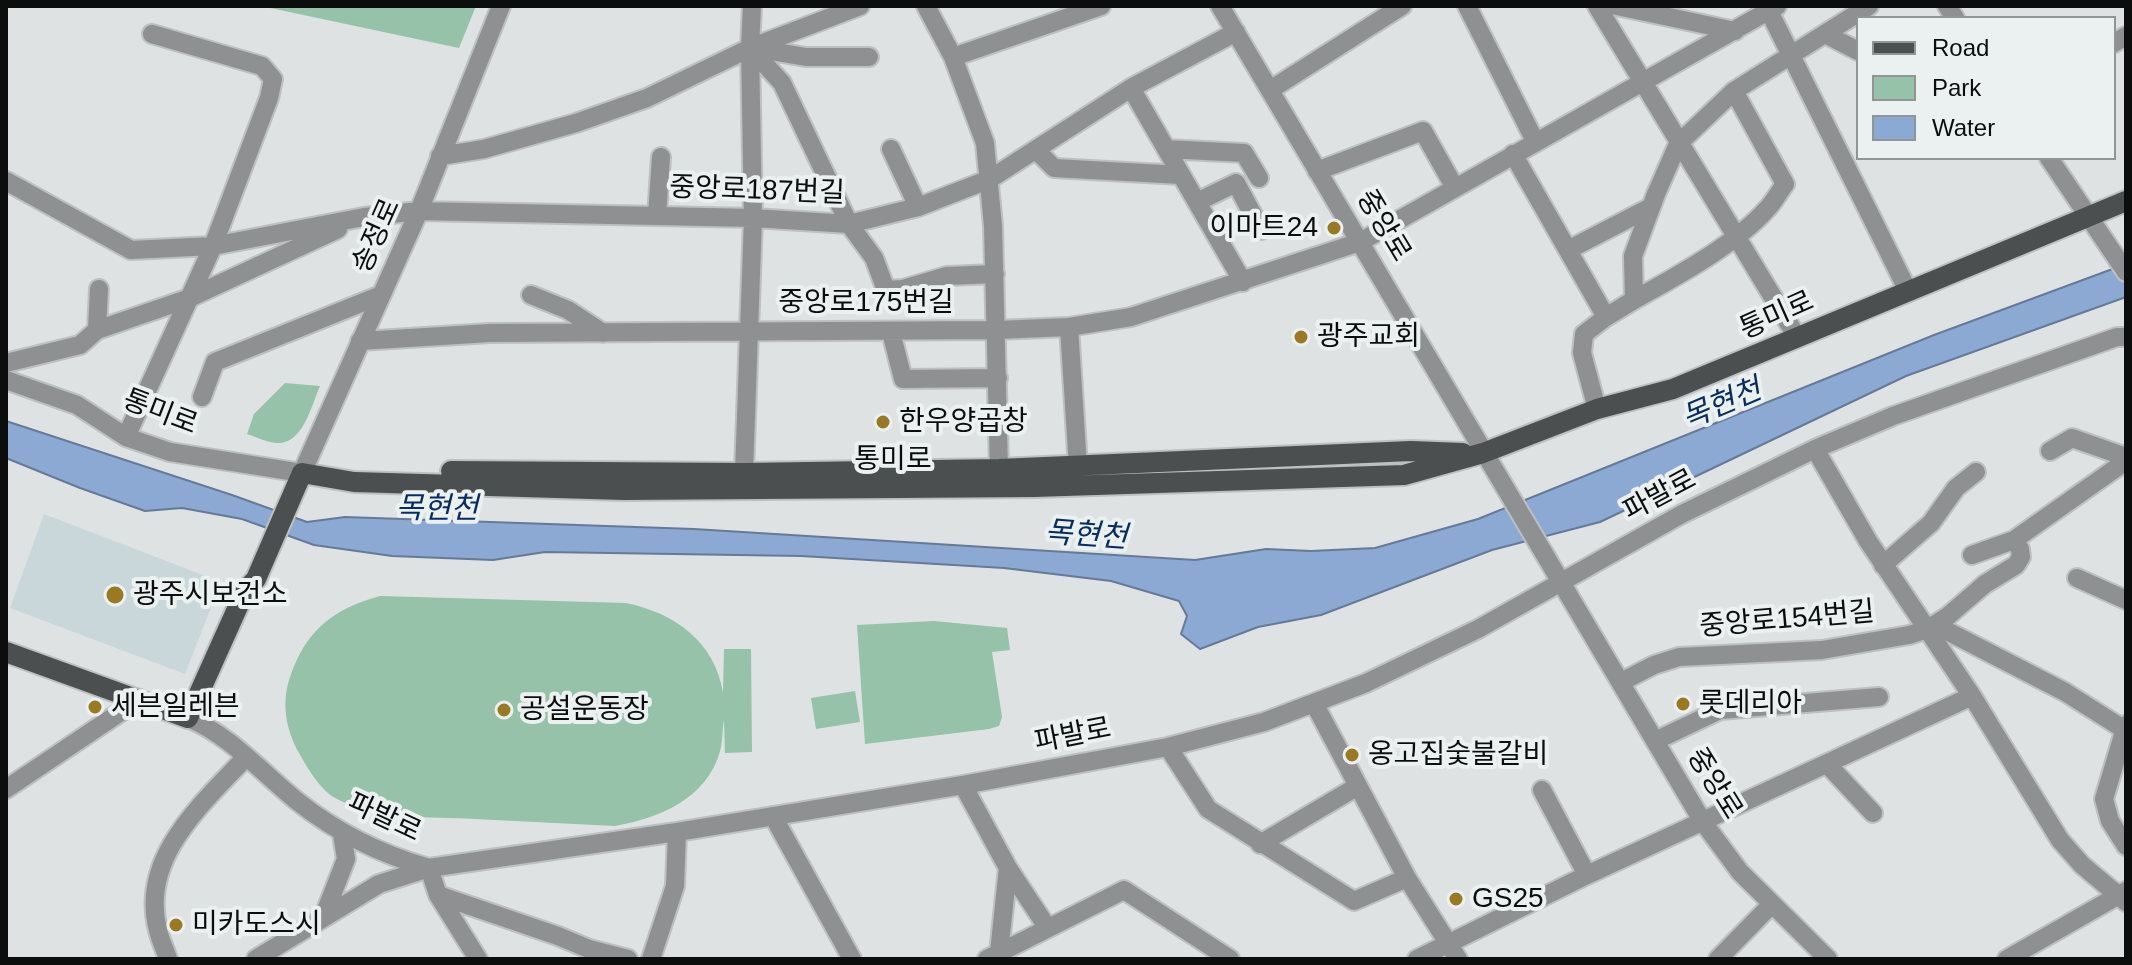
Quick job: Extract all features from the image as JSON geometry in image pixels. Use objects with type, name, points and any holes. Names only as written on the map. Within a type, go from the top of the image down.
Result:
[{"type":"main road","name":"통미로","points":[[299,479],[624,490],[1034,487],[1404,475],[1483,453],[1597,409],[1673,389],[2126,201]]},
{"type":"main road","name":"통미로","points":[[299,479],[999,469],[1411,451],[1483,453]]},
{"type":"main road","points":[[194,720],[245,591],[256,579],[299,479]]},
{"type":"main road","name":"파발로","points":[[6,652],[194,720]]},
{"type":"street","name":"송정로","points":[[299,479],[419,211],[501,6]]},
{"type":"street","points":[[744,473],[753,218],[752,6]]},
{"type":"street","points":[[440,156],[484,149],[576,123],[647,98],[750,48],[860,6]]},
{"type":"street","points":[[926,6],[953,57],[985,143],[995,274],[999,469]]},
{"type":"street","points":[[953,57],[1101,6]]},
{"type":"street","points":[[1270,90],[1402,6]]},
{"type":"street","points":[[1477,6],[1467,6],[1535,141]]},
{"type":"street","points":[[1597,6],[1797,337]]},
{"type":"street","points":[[1617,6],[1735,31]]},
{"type":"street","points":[[1634,300],[1633,256],[1678,144],[1734,91],[1869,6]]},
{"type":"street","name":"중앙로","points":[[1222,7],[1703,822],[1740,872],[1828,959]]},
{"type":"street","points":[[1773,9],[1908,291]]},
{"type":"street","name":"중앙로175번길","points":[[360,341],[490,333],[996,330],[1069,327],[1131,317],[1360,242],[1773,9]]},
{"type":"street","name":"중앙로187번길","points":[[364,217],[419,211],[753,218],[849,224],[918,207],[990,179],[1131,88],[1236,32]]},
{"type":"street","points":[[126,437],[213,246],[269,98],[273,79],[262,66],[152,34]]},
{"type":"street","points":[[1825,34],[1856,50]]},
{"type":"street","points":[[750,48],[806,57],[869,57]]},
{"type":"street","points":[[750,48],[782,83],[849,224],[874,258],[886,290],[903,289],[947,276],[995,274]]},
{"type":"street","points":[[1131,88],[1243,282]]},
{"type":"street","points":[[1597,409],[1582,353],[1584,334],[1606,317],[1689,269],[1734,236],[1767,209],[1785,184],[1734,91]]},
{"type":"street","points":[[1317,171],[1423,131],[1455,188]]},
{"type":"street","points":[[891,149],[918,207]]},
{"type":"street","points":[[1166,149],[1244,153],[1259,178]]},
{"type":"street","points":[[1036,150],[1054,168],[1181,175]]},
{"type":"street","points":[[1513,154],[1606,317]]},
{"type":"street","points":[[657,216],[661,157]]},
{"type":"street","points":[[2050,160],[2126,272]]},
{"type":"street","points":[[6,181],[131,250],[213,246],[364,217]]},
{"type":"street","points":[[1197,202],[1236,183],[1261,230]]},
{"type":"street","points":[[1568,250],[1651,207]]},
{"type":"street","points":[[6,363],[80,345],[97,330],[187,299],[364,217]]},
{"type":"street","points":[[97,330],[99,289]]},
{"type":"street","points":[[202,397],[215,362],[381,295]]},
{"type":"street","points":[[531,295],[568,310],[603,333]]},
{"type":"street","points":[[1069,327],[1078,467]]},
{"type":"street","points":[[891,332],[903,379],[998,378]]},
{"type":"street","name":"파발로","points":[[194,720],[246,757],[297,801],[342,834],[401,860],[429,868],[677,832],[963,785],[1168,747],[1264,722],[1366,683],[1478,629],[1559,579],[1815,449],[1893,416],[2117,337],[2126,337]]},
{"type":"street","name":"통미로","points":[[6,380],[77,405],[126,437],[170,452],[299,479]]},
{"type":"street","points":[[1972,555],[2014,540],[2092,488],[2126,459],[2072,438],[2050,451]]},
{"type":"street","points":[[1815,449],[1883,565],[1972,696],[2060,840],[2082,865],[2124,896],[2007,959]]},
{"type":"street","points":[[1883,565],[1931,523],[1956,488],[1976,472]]},
{"type":"street","name":"중앙로154번길","points":[[1621,682],[1654,665],[1679,657],[1822,650],[1928,629],[1985,584],[2016,565],[2021,557],[2014,540]]},
{"type":"street","points":[[2077,578],[2126,600]]},
{"type":"street","points":[[1928,629],[1947,631],[2065,692],[2126,728],[2119,783],[2104,799],[2105,809],[2126,846]]},
{"type":"street","points":[[1417,959],[1453,952],[1587,875],[1972,696]]},
{"type":"street","points":[[1655,741],[1720,710],[1879,697]]},
{"type":"street","points":[[6,789],[140,699]]},
{"type":"street","points":[[1315,705],[1407,878],[1453,952]]},
{"type":"street","points":[[1168,747],[1208,809],[1354,901],[1407,878]]},
{"type":"street","points":[[168,959],[157,928],[155,889],[166,856],[183,823],[246,757]]},
{"type":"street","points":[[1828,765],[1873,813]]},
{"type":"street","points":[[963,785],[1008,868],[1047,927]]},
{"type":"street","points":[[1260,844],[1358,786]]},
{"type":"street","points":[[1542,790],[1587,875]]},
{"type":"street","points":[[773,816],[852,959]]},
{"type":"street","points":[[651,959],[675,886],[677,832]]},
{"type":"street","points":[[322,919],[346,859],[342,834]]},
{"type":"street","points":[[256,959],[379,884],[429,868],[438,895],[478,959]]},
{"type":"street","points":[[993,956],[1008,868]]},
{"type":"street","points":[[993,956],[1124,890],[1230,959]]},
{"type":"street","points":[[438,895],[546,931],[588,954],[628,959]]},
{"type":"street","points":[[1718,959],[1771,905]]},
{"type":"shaded area","name":"광주시보건소","points":[[44,514],[221,582],[185,674],[10,608]]},
{"type":"green space","points":[[261,6],[476,6],[459,48]]},
{"type":"green space","points":[[285,383],[320,386],[300,430],[287,442],[278,443],[247,434],[254,414]]},
{"type":"green space","points":[[380,596],[626,603],[644,608],[676,622],[702,645],[719,675],[723,693],[724,649],[751,649],[752,752],[725,753],[724,720],[721,747],[714,768],[693,794],[648,818],[615,826],[404,816],[353,806],[326,791],[306,766],[291,735],[286,716],[287,687],[304,646],[323,624],[348,608]]},
{"type":"green space","points":[[934,621],[1007,628],[1010,650],[992,652],[1002,717],[999,726],[865,744],[857,625]]},
{"type":"green space","points":[[855,691],[860,722],[816,729],[811,698]]},
{"type":"water","points":[[2126,264],[2126,297],[1906,376],[1600,522],[1492,550],[1321,615],[1258,627],[1200,649],[1181,634],[1187,616],[1179,601],[1111,581],[1004,568],[801,556],[545,552],[493,560],[392,556],[314,545],[242,519],[182,508],[145,511],[6,458],[6,421],[307,522],[345,517],[694,529],[1195,560],[1266,549],[1311,551],[1375,548],[1478,519],[1934,335]]},
{"type":"place","name":"이마트24","points":[[1334,228]]},
{"type":"place","name":"광주교회","points":[[1301,337]]},
{"type":"place","name":"한우양곱창","points":[[883,422]]},
{"type":"place","name":"광주시보건소","points":[[115,595]]},
{"type":"place","name":"롯데리아","points":[[1683,704]]},
{"type":"place","name":"세븐일레븐","points":[[95,707]]},
{"type":"place","name":"공설운동장","points":[[504,710]]},
{"type":"place","name":"옹고집숯불갈비","points":[[1352,755]]},
{"type":"place","name":"GS25","points":[[1456,899]]},
{"type":"place","name":"미카도스시","points":[[176,925]]},
{"type":"water label","name":"목현천","points":[[1722,405]]},
{"type":"water label","name":"목현천","points":[[437,510]]},
{"type":"water label","name":"목현천","points":[[1086,536]]}]
